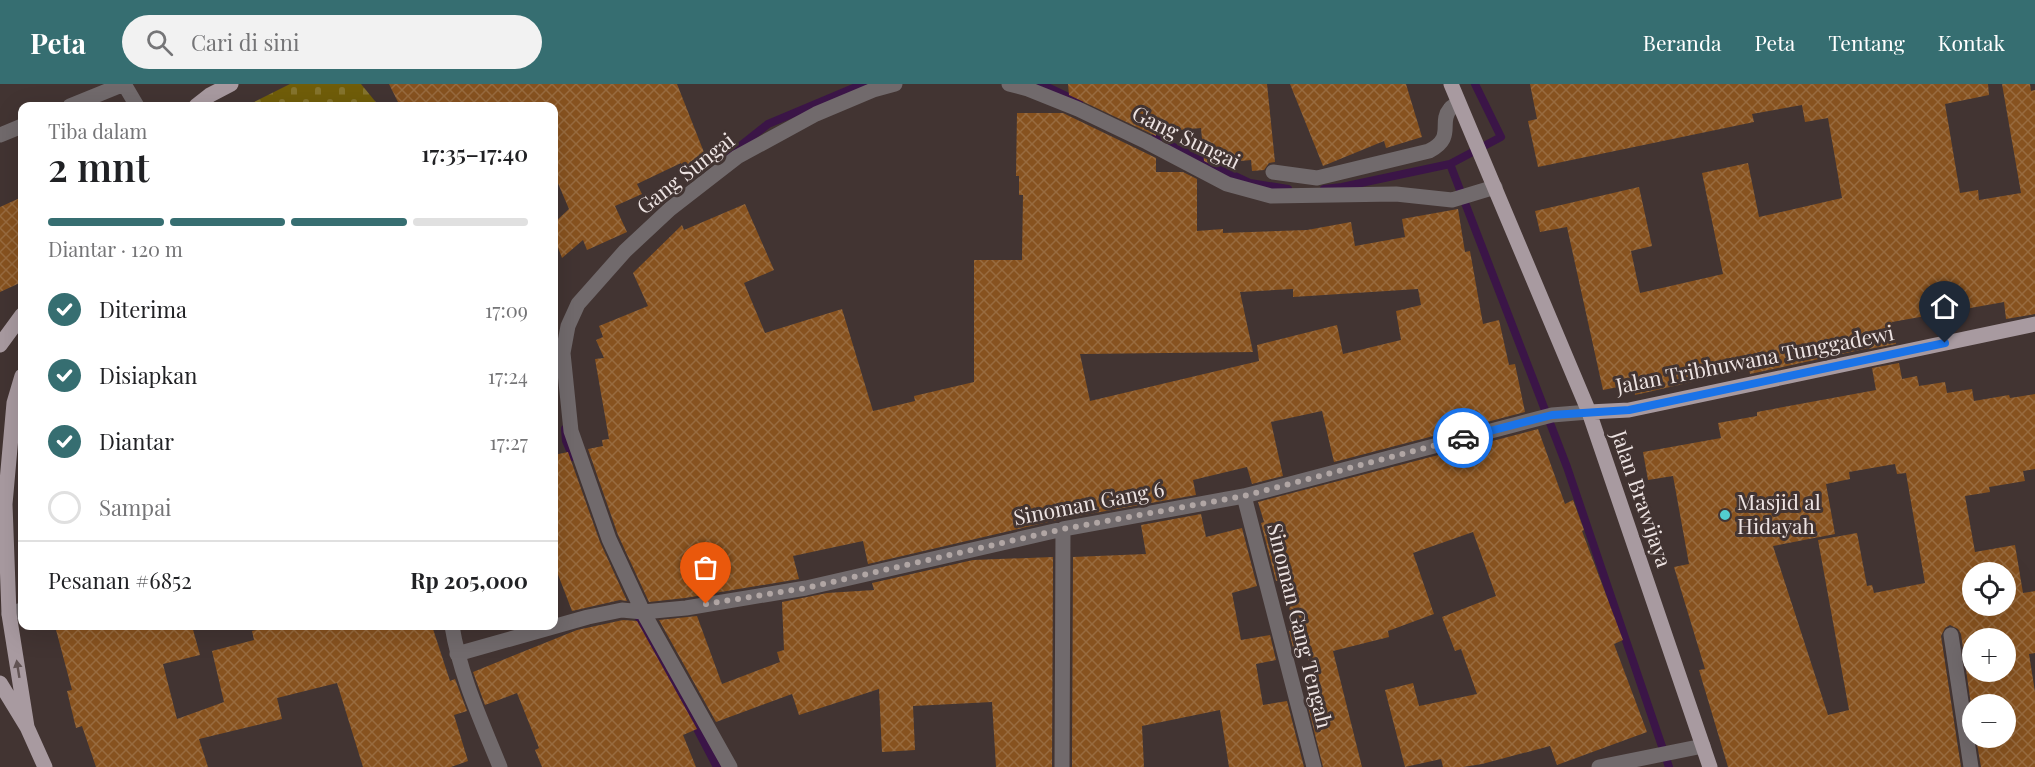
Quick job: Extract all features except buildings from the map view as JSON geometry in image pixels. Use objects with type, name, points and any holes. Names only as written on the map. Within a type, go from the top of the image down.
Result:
[{"type":"main road","points":[[201,102],[231,84]]},
{"type":"main road","name":"Jalan Brawijaya","points":[[1451,84],[1589,412],[1710,767]]},
{"type":"main road","points":[[0,345],[18,320]]},
{"type":"main road","name":"Jalan Tribhuwana Tunggadewi","points":[[1589,412],[1629,410],[2035,324]]},
{"type":"main road","points":[[18,390],[14,403],[5,504],[27,727]]},
{"type":"main road","points":[[0,683],[27,727],[45,767]]},
{"type":"street","points":[[80,102],[124,84],[135,102]]},
{"type":"street","name":"Gang Sungai","points":[[730,767],[643,612],[609,539],[571,430],[563,353],[568,326],[578,304],[626,251],[670,209],[737,157],[816,114],[873,90],[895,84]]},
{"type":"street","name":"Gang Sungai","points":[[1009,84],[1078,109],[1147,141],[1227,184],[1271,196],[1396,194],[1452,200],[1493,182]]},
{"type":"street","points":[[1273,172],[1317,178],[1429,151],[1439,146],[1444,139],[1447,114],[1458,103]]},
{"type":"street","points":[[0,135],[18,128]]},
{"type":"street","name":"Sinoman Gang 6","points":[[558,625],[621,610],[643,612],[686,608],[806,588],[1063,529],[1244,496],[1545,417],[1589,412]]},
{"type":"street","name":"Sinoman Gang Tengah","points":[[1244,496],[1314,767]]},
{"type":"street","points":[[1062,767],[1063,529]]},
{"type":"street","points":[[453,630],[465,681],[500,767]]},
{"type":"street","name":"Sinoman Gang 6","points":[[457,654],[542,630]]},
{"type":"street","points":[[1951,635],[1971,767]]},
{"type":"street","points":[[1599,767],[1703,746]]},
{"type":"green space","points":[[290,84],[361,84],[376,102],[254,102]]},
{"type":"waterway","points":[[729,155],[768,124],[863,84]]},
{"type":"waterway","points":[[1041,84],[1079,102]]},
{"type":"waterway","points":[[1324,189],[1450,164],[1501,137],[1475,84]]},
{"type":"waterway","points":[[1155,138],[1250,183],[1288,189]]},
{"type":"waterway","points":[[1450,164],[1567,467],[1669,767]]},
{"type":"waterway","points":[[565,429],[566,441],[573,457]]},
{"type":"waterway","points":[[638,616],[717,767]]},
{"type":"way so far","points":[[706,604],[806,588],[1063,529],[1244,496],[1463,438]]},
{"type":"place","name":"Masjid al Hidayah","points":[[1725,515]]},
{"type":"route","points":[[1463,438],[1552,415],[1629,410],[1945,343]]}]
